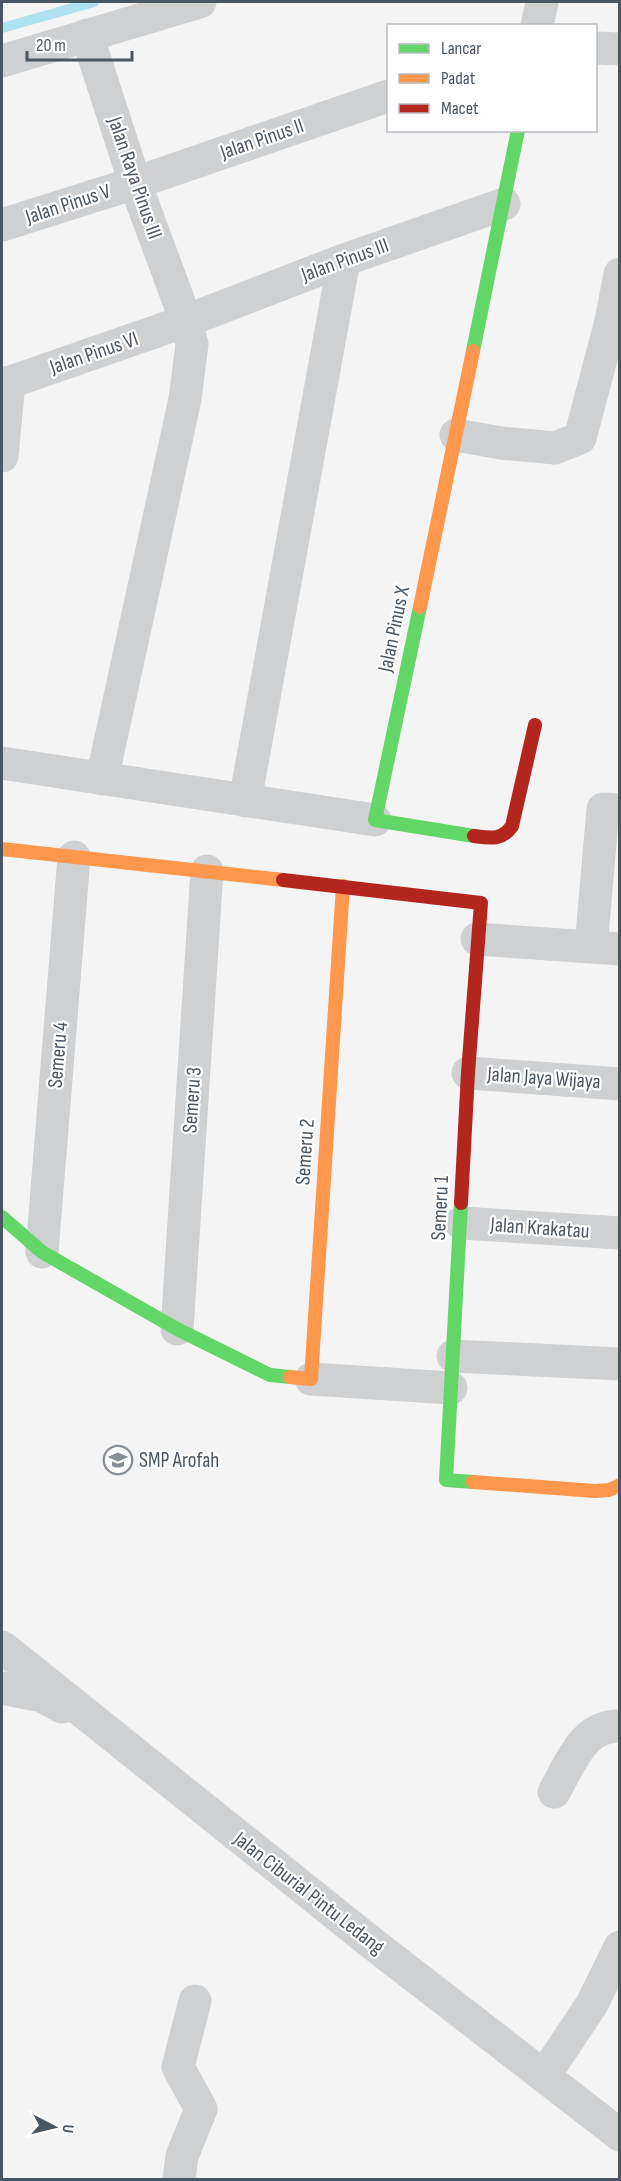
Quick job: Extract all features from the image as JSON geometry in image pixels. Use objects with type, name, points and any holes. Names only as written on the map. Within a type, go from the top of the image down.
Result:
[{"type":"street","points":[[2,61],[200,2]]},
{"type":"street","points":[[538,24],[543,2]]},
{"type":"street","name":"Jalan Raya Pinus III","points":[[87,35],[135,183],[186,321],[192,344],[185,399],[102,779]]},
{"type":"street","points":[[597,48],[620,49]]},
{"type":"street","name":"Jalan Pinus II","points":[[135,183],[387,96]]},
{"type":"street","name":"Jalan Pinus X","points":[[375,820],[518,132]]},
{"type":"street","name":"Jalan Pinus V","points":[[2,225],[135,183]]},
{"type":"street","name":"Jalan Pinus III","points":[[186,321],[344,260],[504,204]]},
{"type":"street","points":[[245,801],[344,260]]},
{"type":"street","points":[[456,435],[501,443],[555,448],[580,438],[615,321],[620,274]]},
{"type":"street","name":"Jalan Pinus VI","points":[[5,384],[186,321]]},
{"type":"street","points":[[2,456],[5,384]]},
{"type":"street","points":[[2,764],[494,839],[505,836],[511,829],[515,818],[535,725]]},
{"type":"street","points":[[477,939],[605,948],[603,809],[620,810]]},
{"type":"street","points":[[2,849],[343,886]]},
{"type":"street","name":"Semeru 4","points":[[42,1252],[74,857]]},
{"type":"street","name":"Semeru 3","points":[[177,1329],[207,871]]},
{"type":"street","name":"Semeru 1","points":[[343,886],[481,903],[468,1073],[446,1480],[595,1491],[609,1490],[620,1485]]},
{"type":"street","name":"Semeru 2","points":[[310,1379],[343,886]]},
{"type":"street","name":"Jalan Jaya Wijaya","points":[[468,1073],[620,1084]]},
{"type":"street","points":[[2,1217],[42,1252],[177,1329],[270,1375],[310,1379],[620,1364]]},
{"type":"street","name":"Jalan Krakatau","points":[[461,1223],[620,1233]]},
{"type":"street","name":"Jalan Ciburial Pintu Ledang","points":[[2,1647],[364,1937],[620,2135]]},
{"type":"street","points":[[2,1688],[42,1696],[113,1736]]},
{"type":"street","points":[[554,1792],[584,1739],[598,1729],[620,1726]]},
{"type":"street","points":[[544,2076],[592,2004],[620,1947]]},
{"type":"street","points":[[179,2180],[182,2157],[201,2109],[178,2067],[195,2001]]},
{"type":"waterway","points":[[2,28],[94,2]]},
{"type":"traffic: fast","points":[[473,351],[518,132]]},
{"type":"traffic: fast","points":[[420,607],[375,820],[474,836]]},
{"type":"traffic: fast","points":[[461,1203],[446,1480],[473,1482]]},
{"type":"traffic: fast","points":[[2,1217],[42,1252],[177,1329],[270,1375],[290,1377]]},
{"type":"traffic: slow","points":[[420,607],[473,351]]},
{"type":"traffic: slow","points":[[2,849],[283,880]]},
{"type":"traffic: slow","points":[[290,1377],[311,1379],[343,886]]},
{"type":"traffic: slow","points":[[473,1482],[595,1491],[609,1490],[620,1485]]},
{"type":"traffic: jam","points":[[474,836],[490,838],[500,836],[512,826],[535,725]]},
{"type":"traffic: jam","points":[[283,880],[481,903],[461,1203]]},
{"type":"place","name":"SMP Arofah","points":[[118,1460]]}]
